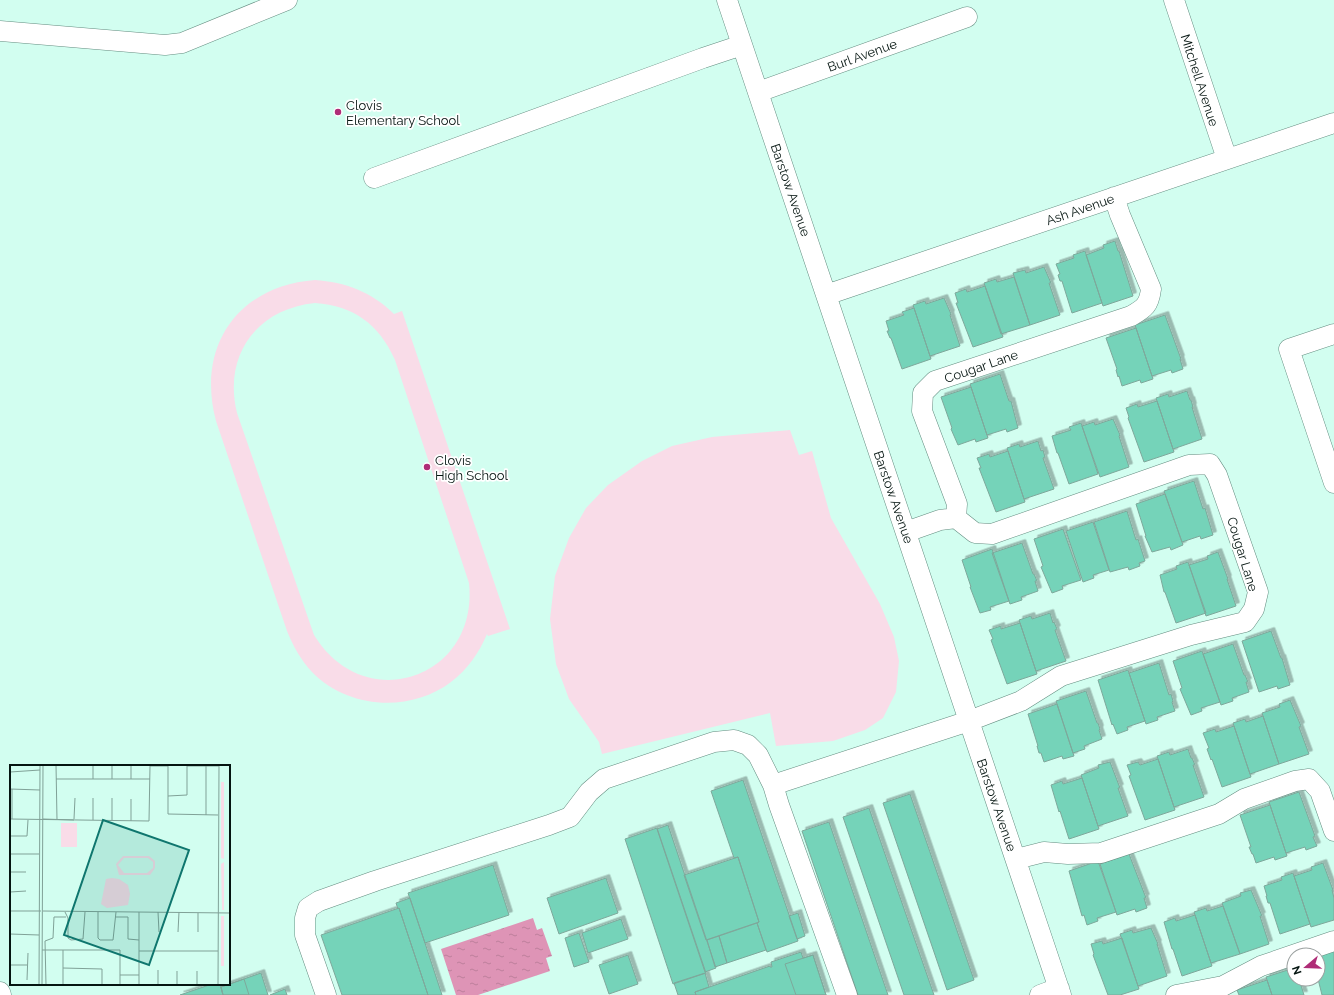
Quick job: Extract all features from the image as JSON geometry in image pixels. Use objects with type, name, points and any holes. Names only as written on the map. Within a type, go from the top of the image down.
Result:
[{"type":"street","points":[[0,31],[165,45],[182,43],[287,0]]},
{"type":"street","name":"Barstow Avenue","points":[[727,0],[1060,992]]},
{"type":"street","name":"Mitchell Avenue","points":[[1174,0],[1227,159]]},
{"type":"street","name":"Burl Avenue","points":[[758,92],[967,17]]},
{"type":"street","points":[[374,178],[742,45]]},
{"type":"street","name":"Ash Avenue","points":[[826,295],[1334,123]]},
{"type":"street","name":"Cougar Lane","points":[[969,720],[1021,701],[1061,676],[1191,635],[1245,622],[1254,609],[1258,592],[1218,475],[1210,464],[1189,465],[992,534],[975,533],[956,518],[957,504],[922,411],[923,393],[935,381],[1131,316],[1142,309],[1150,301],[1151,289],[1147,277],[1120,215],[1114,197]]},
{"type":"street","points":[[1334,334],[1289,349],[1334,483]]},
{"type":"street","points":[[906,532],[940,520],[956,518]]},
{"type":"street","points":[[773,785],[969,720]]},
{"type":"street","points":[[326,995],[305,935],[305,918],[308,908],[319,901],[570,817],[589,792],[604,779],[714,742],[734,740],[748,745],[758,756],[773,785],[847,995]]},
{"type":"street","points":[[1016,860],[1044,852],[1068,854],[1101,853],[1219,814],[1244,799],[1295,781],[1309,779],[1320,791],[1334,831]]},
{"type":"street","points":[[1176,995],[1223,986],[1261,966],[1334,940]]},
{"type":"street","points":[[1040,995],[1060,992]]},
{"type":"shaded area","points":[[315,280],[337,283],[367,294],[386,306],[394,314],[402,311],[510,629],[488,636],[487,634],[480,648],[463,672],[435,692],[417,699],[398,702],[361,700],[343,694],[327,684],[312,672],[304,663],[287,631],[216,421],[211,394],[212,368],[218,345],[229,325],[245,307],[264,294],[288,285]],"holes":[[[315,303],[342,308],[364,319],[373,327],[389,347],[395,360],[469,583],[467,616],[456,643],[438,663],[414,676],[388,680],[361,675],[335,660],[314,635],[237,413],[234,392],[235,373],[240,355],[249,339],[261,325],[276,315],[294,307]]]},
{"type":"shaded area","points":[[790,430],[799,455],[812,451],[831,518],[880,604],[894,637],[899,661],[896,692],[883,718],[865,730],[833,741],[776,746],[770,713],[602,754],[599,742],[569,699],[556,664],[550,619],[555,576],[569,538],[586,508],[608,485],[642,461],[672,446],[712,437]]},
{"type":"water","points":[[533,918],[537,930],[542,928],[552,956],[546,958],[550,971],[478,995],[456,995],[441,949]]},
{"type":"building","points":[[1115,241],[1133,296],[1103,306],[1086,255],[1104,248],[1103,245]]},
{"type":"building","points":[[1085,251],[1102,303],[1072,313],[1062,281],[1060,281],[1058,275],[1060,274],[1056,264],[1074,258],[1073,255]]},
{"type":"building","points":[[1044,267],[1051,283],[1049,283],[1060,315],[1030,325],[1013,273],[1025,270],[1026,273]]},
{"type":"building","points":[[1014,277],[1030,325],[1001,334],[984,283],[996,279],[997,282]]},
{"type":"building","points":[[985,286],[1003,337],[973,347],[956,303],[958,303],[955,293],[966,289],[967,292]]},
{"type":"building","points":[[944,298],[951,314],[950,315],[960,346],[930,356],[913,305],[925,301],[926,304]]},
{"type":"building","points":[[914,308],[931,359],[902,369],[887,331],[889,331],[886,321],[904,315],[902,312]]},
{"type":"building","points":[[1165,315],[1181,359],[1183,369],[1172,373],[1171,370],[1152,376],[1135,325]]},
{"type":"building","points":[[1136,328],[1153,379],[1141,383],[1140,380],[1122,386],[1106,338]]},
{"type":"building","points":[[1000,374],[1009,401],[1011,401],[1018,428],[1007,432],[1006,429],[987,435],[970,384]]},
{"type":"building","points":[[971,387],[988,438],[976,442],[975,439],[958,445],[951,429],[952,428],[941,397]]},
{"type":"building","points":[[1187,391],[1202,439],[1173,449],[1156,398],[1168,394],[1169,397]]},
{"type":"building","points":[[1157,401],[1174,452],[1144,462],[1128,418],[1126,408],[1137,404],[1138,407]]},
{"type":"building","points":[[1113,419],[1120,435],[1119,436],[1129,467],[1100,477],[1082,426],[1094,422],[1095,425]]},
{"type":"building","points":[[1081,423],[1098,474],[1069,484],[1052,436],[1071,430],[1069,427]]},
{"type":"building","points":[[1038,441],[1041,451],[1043,450],[1045,457],[1043,458],[1054,489],[1024,499],[1007,448],[1019,444],[1020,447]]},
{"type":"building","points":[[1008,451],[1025,502],[996,512],[979,468],[981,468],[977,458],[989,454],[990,457]]},
{"type":"building","points":[[1194,481],[1203,509],[1205,508],[1213,535],[1201,539],[1200,536],[1182,542],[1164,491]]},
{"type":"building","points":[[1165,494],[1183,545],[1171,550],[1170,547],[1152,552],[1145,536],[1136,504]]},
{"type":"building","points":[[1127,511],[1136,540],[1138,539],[1145,561],[1139,563],[1140,566],[1129,570],[1128,567],[1110,572],[1094,522]]},
{"type":"building","points":[[1093,522],[1109,570],[1093,575],[1094,578],[1083,582],[1066,531]]},
{"type":"building","points":[[1063,529],[1081,580],[1062,586],[1063,589],[1052,593],[1041,567],[1043,566],[1034,539]]},
{"type":"building","points":[[1022,543],[1037,581],[1035,581],[1038,591],[1021,597],[1022,600],[1010,604],[992,553]]},
{"type":"building","points":[[992,549],[1009,601],[990,607],[991,610],[980,613],[962,560]]},
{"type":"building","points":[[1218,552],[1236,606],[1206,616],[1189,565],[1208,559],[1207,556]]},
{"type":"building","points":[[1188,562],[1206,613],[1176,623],[1164,592],[1160,575],[1177,569],[1176,566]]},
{"type":"building","points":[[1050,613],[1053,623],[1054,622],[1057,629],[1055,630],[1066,661],[1036,671],[1019,620],[1031,616],[1032,619]]},
{"type":"building","points":[[1020,623],[1037,674],[1007,684],[991,640],[993,639],[989,630],[1001,626],[1001,629]]},
{"type":"building","points":[[1271,631],[1282,658],[1290,685],[1278,689],[1277,686],[1259,692],[1242,641]]},
{"type":"building","points":[[1233,644],[1248,682],[1246,682],[1249,692],[1232,698],[1233,701],[1221,705],[1203,654]]},
{"type":"building","points":[[1202,651],[1220,702],[1201,708],[1202,711],[1191,715],[1180,689],[1182,688],[1173,661]]},
{"type":"building","points":[[1159,663],[1169,695],[1171,694],[1175,711],[1157,717],[1158,720],[1146,724],[1129,673]]},
{"type":"building","points":[[1128,670],[1145,721],[1127,727],[1128,730],[1117,734],[1113,724],[1112,725],[1098,680]]},
{"type":"building","points":[[1086,691],[1100,729],[1102,739],[1084,746],[1085,749],[1073,753],[1056,701]]},
{"type":"building","points":[[1290,700],[1301,726],[1299,727],[1309,754],[1279,764],[1262,713],[1280,707],[1279,704]]},
{"type":"building","points":[[1057,704],[1074,756],[1063,759],[1062,756],[1044,762],[1041,753],[1039,753],[1028,714]]},
{"type":"building","points":[[1263,716],[1279,764],[1250,774],[1233,723],[1245,719],[1246,722]]},
{"type":"building","points":[[1234,726],[1251,777],[1222,787],[1207,749],[1209,748],[1203,733],[1215,729],[1216,732]]},
{"type":"building","points":[[1188,749],[1195,765],[1193,765],[1204,797],[1174,807],[1157,756],[1169,752],[1170,755]]},
{"type":"building","points":[[1158,759],[1175,810],[1145,820],[1129,776],[1131,775],[1127,765],[1138,762],[1140,765]]},
{"type":"building","points":[[1110,762],[1120,788],[1118,788],[1128,816],[1098,826],[1081,775],[1099,768],[1098,765]]},
{"type":"building","points":[[1082,778],[1099,829],[1069,839],[1051,785],[1062,781],[1063,784]]},
{"type":"building","points":[[743,780],[798,941],[767,952],[738,857],[734,858],[711,791]]},
{"type":"building","points":[[1299,792],[1315,836],[1313,837],[1317,846],[1306,850],[1305,847],[1286,853],[1269,802]]},
{"type":"building","points":[[910,794],[974,980],[947,990],[883,803]]},
{"type":"building","points":[[1270,805],[1287,856],[1275,860],[1274,857],[1256,863],[1249,847],[1251,847],[1240,815]]},
{"type":"building","points":[[869,808],[934,995],[904,995],[843,817]]},
{"type":"building","points":[[829,822],[888,995],[858,995],[802,831]]},
{"type":"building","points":[[668,825],[716,968],[705,972],[657,829]]},
{"type":"building","points":[[657,828],[706,973],[673,984],[625,839]]},
{"type":"building","points":[[1129,854],[1146,898],[1144,898],[1147,908],[1136,912],[1135,909],[1117,915],[1100,864]]},
{"type":"building","points":[[738,857],[759,922],[706,940],[684,875]]},
{"type":"building","points":[[1098,861],[1116,912],[1097,918],[1098,921],[1087,925],[1084,915],[1082,916],[1069,871]]},
{"type":"building","points":[[1323,863],[1333,890],[1334,920],[1311,927],[1294,876],[1312,870],[1311,867]]},
{"type":"building","points":[[493,865],[509,915],[425,943],[408,893]]},
{"type":"building","points":[[1293,873],[1310,924],[1280,934],[1270,903],[1268,903],[1264,886],[1282,880],[1281,877]]},
{"type":"building","points":[[606,878],[618,913],[559,934],[547,898]]},
{"type":"building","points":[[1251,890],[1262,916],[1260,916],[1269,944],[1240,954],[1222,903],[1241,896],[1240,893]]},
{"type":"building","points":[[410,898],[442,995],[428,995],[396,903]]},
{"type":"building","points":[[1223,906],[1240,954],[1211,963],[1194,912],[1206,908],[1207,911]]},
{"type":"building","points":[[399,908],[428,995],[342,995],[321,935]]},
{"type":"building","points":[[798,913],[805,936],[797,939],[789,916]]},
{"type":"building","points":[[1195,915],[1212,966],[1182,976],[1164,922],[1175,918],[1176,921]]},
{"type":"building","points":[[621,919],[628,939],[588,953],[582,933]]},
{"type":"building","points":[[757,923],[766,950],[727,963],[719,936]]},
{"type":"building","points":[[1151,928],[1158,944],[1167,976],[1138,986],[1120,934],[1132,930],[1133,933]]},
{"type":"building","points":[[579,933],[589,962],[574,967],[565,938]]},
{"type":"building","points":[[719,936],[727,963],[715,967],[707,940]]},
{"type":"building","points":[[1122,938],[1139,989],[1120,995],[1108,995],[1093,955],[1091,944],[1102,941],[1103,944]]},
{"type":"building","points":[[1334,951],[1334,995],[1322,995],[1320,987],[1326,987],[1326,954]]},
{"type":"building","points":[[801,952],[803,958],[813,955],[826,995],[696,995],[695,992],[770,966],[772,967],[771,962]]},
{"type":"building","points":[[628,955],[638,984],[609,994],[599,965]]},
{"type":"building","points":[[813,955],[826,995],[796,995],[785,964]]},
{"type":"building","points":[[1286,971],[1286,987],[1302,987],[1304,995],[1272,995],[1266,977]]},
{"type":"building","points":[[261,973],[268,995],[223,995],[221,987]]},
{"type":"building","points":[[705,973],[709,987],[695,992],[696,995],[678,995],[674,983]]},
{"type":"building","points":[[244,979],[249,995],[223,995],[221,987]]},
{"type":"building","points":[[1267,980],[1272,995],[1239,995],[1237,990]]},
{"type":"building","points":[[209,985],[220,985],[223,995],[180,995]]},
{"type":"building","points":[[285,989],[287,995],[270,995]]},
{"type":"place","name":"Clovis Elementary School","points":[[338,112]]},
{"type":"place","name":"Clovis High School","points":[[427,467]]}]
